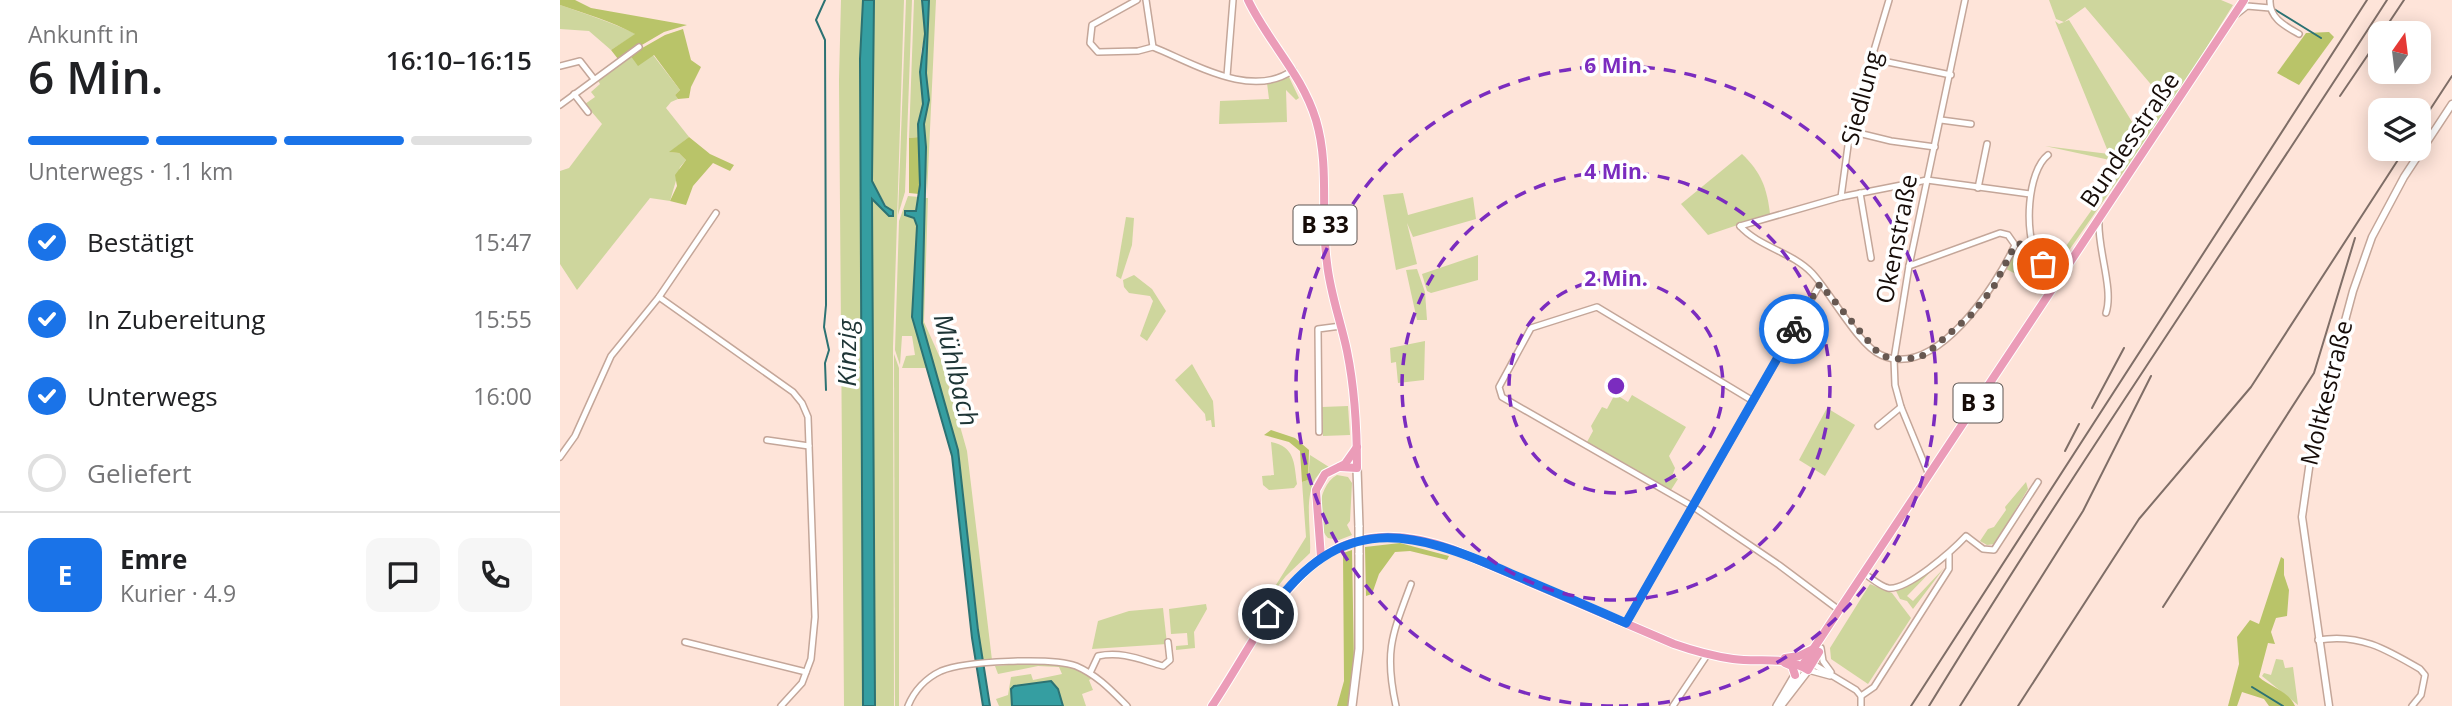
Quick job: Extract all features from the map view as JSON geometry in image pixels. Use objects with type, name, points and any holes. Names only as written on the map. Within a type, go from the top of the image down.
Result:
[{"type":"main road","name":"B 33","points":[[1248,0],[1293,69],[1315,118],[1320,137],[1326,193],[1326,262],[1353,383],[1357,468]]},
{"type":"main road","name":"Bundesstraße","points":[[1929,475],[2244,0]]},
{"type":"main road","points":[[1321,557],[1316,491],[1325,474],[1340,467],[1357,447]]},
{"type":"main road","points":[[1340,467],[1357,468],[1359,649],[1352,706]]},
{"type":"main road","name":"B 3","points":[[1795,675],[1820,647],[1840,611],[1929,475]]},
{"type":"main road","points":[[1212,706],[1281,596],[1299,574],[1321,557],[1342,546],[1368,539],[1400,537],[1437,543],[1707,655],[1759,662],[1779,660],[1806,664],[1779,706]]},
{"type":"main road","points":[[1318,539],[1328,545],[1342,546]]},
{"type":"main road","points":[[1779,660],[1792,666],[1795,675],[1779,706]]},
{"type":"street","points":[[1137,0],[1092,25],[1090,43],[1098,52],[1138,51],[1153,47],[1227,76],[1259,81],[1280,77],[1293,69]]},
{"type":"street","points":[[1146,0],[1153,47]]},
{"type":"street","points":[[1227,76],[1233,0]]},
{"type":"street","name":"Siedlung","points":[[1840,197],[1850,131],[1889,0]]},
{"type":"street","name":"Okenstraße","points":[[1929,475],[1895,385],[1894,359],[1909,266],[1965,0]]},
{"type":"street","points":[[2270,0],[2270,8],[2279,22],[2299,34]]},
{"type":"street","points":[[2235,15],[2247,6],[2270,8]]},
{"type":"street","points":[[560,105],[639,47]]},
{"type":"street","points":[[1873,59],[1951,75]]},
{"type":"street","points":[[560,66],[580,61],[594,79]]},
{"type":"street","points":[[573,94],[588,112]]},
{"type":"street","name":"Moltkestraße","points":[[2329,706],[2302,517],[2313,440],[2353,291],[2372,237],[2404,177],[2452,104]]},
{"type":"street","points":[[1941,120],[1971,124]]},
{"type":"street","points":[[1850,131],[1891,141],[1935,147]]},
{"type":"street","points":[[1978,188],[1987,144]]},
{"type":"street","points":[[2048,155],[2041,161],[2030,194],[2031,242],[2043,264],[2058,282]]},
{"type":"street","points":[[2015,245],[1993,288],[1972,314],[1919,358],[1894,359],[1880,355],[1865,341],[1805,267],[1740,226],[1840,197],[1927,180],[2030,194]]},
{"type":"street","points":[[1860,193],[1871,258]]},
{"type":"street","points":[[560,457],[575,436],[602,370],[626,335],[659,297],[716,213]]},
{"type":"street","points":[[2099,220],[2099,248],[2106,287],[2106,313]]},
{"type":"street","points":[[1909,266],[2000,233],[2008,235],[2015,245]]},
{"type":"street","points":[[2086,238],[2099,248]]},
{"type":"street","points":[[2015,245],[2031,242]]},
{"type":"street","points":[[2043,264],[2055,267],[2072,261]]},
{"type":"street","points":[[1626,623],[1820,284]]},
{"type":"street","points":[[659,297],[798,397],[808,417],[816,607],[811,659],[802,683],[781,706]]},
{"type":"street","points":[[1752,401],[1597,307],[1531,328],[1499,387],[1500,394],[1692,506],[1779,565],[1840,611]]},
{"type":"street","points":[[1319,432],[1318,329],[1341,326]]},
{"type":"street","points":[[1878,426],[1902,407]]},
{"type":"street","points":[[767,440],[808,446]]},
{"type":"street","points":[[1865,574],[1884,586],[1895,587],[1949,555],[1965,537],[1983,549],[1994,550],[2038,482]]},
{"type":"street","points":[[1861,696],[1874,687],[1949,569],[1949,555]]},
{"type":"street","points":[[1396,706],[1389,674],[1388,652],[1411,584]]},
{"type":"street","points":[[2318,640],[2346,637],[2372,642],[2420,669],[2425,675],[2421,695],[2412,706]]},
{"type":"street","points":[[685,642],[806,672]]},
{"type":"street","points":[[1090,673],[1098,656],[1112,654],[1138,657],[1163,666],[1170,660],[1168,642]]},
{"type":"street","points":[[1820,647],[1825,664],[1836,677],[1861,696]]},
{"type":"street","points":[[1673,706],[1707,655]]},
{"type":"street","points":[[908,706],[912,696],[932,676],[950,668],[1049,660],[1090,673],[1127,706]]},
{"type":"street","points":[[1806,664],[1836,677]]},
{"type":"street","points":[[1861,696],[1861,706]]},
{"type":"green space","points":[[560,0],[575,0],[591,8],[687,25],[664,32],[618,59],[611,50],[635,34],[608,21],[560,5]]},
{"type":"green space","points":[[841,0],[863,0],[860,59],[863,706],[844,706],[839,80]]},
{"type":"green space","points":[[874,0],[904,0],[893,347],[894,706],[875,706],[872,198],[888,209],[872,181]]},
{"type":"green space","points":[[906,0],[912,0],[905,192],[898,215]]},
{"type":"green space","points":[[914,0],[922,0],[925,34],[921,52],[923,104],[918,124],[919,137],[909,138]]},
{"type":"green space","points":[[929,0],[936,0],[927,194],[924,125],[929,100],[926,73]]},
{"type":"green space","points":[[2049,0],[2221,0],[2233,5],[2177,95],[2063,259],[2059,256],[2115,177],[2119,162],[2045,146],[2109,154],[2055,21],[2059,24],[2064,22],[2056,19]],"holes":[[[2085,7],[2166,102],[2142,138],[2069,20],[2064,22]]]},
{"type":"green space","points":[[560,5],[636,34],[611,50],[589,31],[560,29]]},
{"type":"green space","points":[[683,29],[691,60],[701,67],[691,87],[689,98],[678,99],[675,95],[680,90],[654,55],[638,66],[630,55],[665,35]]},
{"type":"green space","points":[[2329,32],[2334,37],[2299,85],[2277,73],[2306,33]]},
{"type":"green space","points":[[630,55],[653,55],[680,90],[675,95],[678,99],[666,108],[689,137],[670,152],[679,153],[686,160],[680,167],[670,201],[650,198],[577,290],[560,264],[560,171],[569,168],[602,124],[585,104],[595,97],[591,92],[600,84],[597,79]]},
{"type":"green space","points":[[1289,77],[1299,98],[1296,100],[1286,90],[1287,122],[1219,124],[1220,101],[1269,99],[1267,83]]},
{"type":"green space","points":[[689,137],[710,154],[734,165],[730,171],[713,163],[693,186],[686,205],[670,201],[677,186],[675,175],[686,160],[679,153],[669,152]]},
{"type":"green space","points":[[919,137],[919,194],[909,193],[909,138]]},
{"type":"green space","points":[[1742,154],[1762,181],[1770,214],[1708,235],[1681,204]]},
{"type":"green space","points":[[1403,193],[1408,215],[1473,197],[1476,219],[1413,237],[1407,223],[1417,264],[1396,270],[1383,195]]},
{"type":"green space","points":[[908,196],[919,197],[916,211],[906,211],[905,215],[914,218],[917,226],[912,317],[928,368],[902,368],[906,356],[915,355],[912,336],[902,336],[900,365],[895,350],[899,221]]},
{"type":"green space","points":[[925,198],[928,198],[924,322],[942,362],[967,451],[992,660],[982,661],[958,450],[922,323]]},
{"type":"green space","points":[[1126,217],[1134,218],[1132,245],[1121,279],[1116,276]]},
{"type":"green space","points":[[2028,243],[2034,258],[2025,272],[2019,269],[2016,274],[2006,269],[2016,246]]},
{"type":"green space","points":[[1478,255],[1478,280],[1431,293],[1427,291],[1422,274]]},
{"type":"green space","points":[[1417,269],[1425,292],[1427,320],[1417,320],[1406,270]]},
{"type":"green space","points":[[1134,275],[1152,289],[1166,311],[1147,341],[1140,336],[1153,301],[1150,296],[1129,293],[1124,287],[1123,280]]},
{"type":"green space","points":[[1425,341],[1424,380],[1398,383],[1396,362],[1391,363],[1390,348]]},
{"type":"green space","points":[[894,354],[899,368],[899,706],[895,706]]},
{"type":"green space","points":[[1192,364],[1213,401],[1215,427],[1212,427],[1211,420],[1206,421],[1205,414],[1175,380]]},
{"type":"green space","points":[[1615,394],[1628,402],[1632,395],[1686,427],[1669,456],[1675,468],[1672,476],[1678,479],[1671,490],[1587,442],[1593,431],[1591,426],[1602,407],[1607,409]]},
{"type":"green space","points":[[1348,406],[1350,435],[1323,436],[1322,407]]},
{"type":"green space","points":[[1827,408],[1855,425],[1825,476],[1799,460]]},
{"type":"green space","points":[[1271,430],[1295,438],[1309,450],[1308,480],[1302,482],[1300,451],[1289,442],[1264,435]]},
{"type":"green space","points":[[1271,442],[1285,448],[1292,457],[1297,484],[1294,488],[1269,490],[1263,485],[1262,476],[1274,475]]},
{"type":"green space","points":[[1310,455],[1329,467],[1320,473],[1310,493],[1310,553],[1286,576],[1264,604],[1306,537],[1302,482],[1308,480]]},
{"type":"green space","points":[[1337,475],[1348,477],[1352,483],[1350,521],[1347,525],[1352,535],[1339,540],[1328,538],[1320,515],[1322,496]]},
{"type":"green space","points":[[2026,482],[2028,489],[1995,544],[1987,545],[1980,541],[1988,529],[1994,527],[2006,510],[2005,507]]},
{"type":"green space","points":[[1400,543],[1449,556],[1447,560],[1410,551],[1395,552],[1379,574],[1372,594],[1366,596],[1365,547]]},
{"type":"green space","points":[[1352,550],[1354,664],[1348,706],[1337,706],[1344,681],[1343,553]]},
{"type":"green space","points":[[2281,557],[2284,559],[2284,575],[2289,590],[2287,616],[2276,618],[2271,632],[2275,644],[2268,643],[2259,677],[2284,693],[2295,706],[2269,706],[2264,699],[2242,692],[2237,706],[2228,706],[2239,664],[2237,637],[2250,620],[2259,624]]},
{"type":"green space","points":[[1939,563],[1907,596],[1913,601],[1944,568],[1913,609],[1907,601],[1900,599],[1896,591]]},
{"type":"green space","points":[[1870,584],[1892,593],[1911,618],[1868,684],[1831,659],[1830,648]]},
{"type":"green space","points":[[1206,604],[1207,609],[1194,632],[1195,648],[1176,650],[1176,646],[1188,645],[1187,633],[1171,634],[1169,609]]},
{"type":"green space","points":[[1163,608],[1167,644],[1092,649],[1098,621],[1129,611]]},
{"type":"green space","points":[[2276,659],[2283,660],[2285,668],[2293,667],[2298,705],[2262,676],[2264,673],[2271,675]]},
{"type":"green space","points":[[1037,663],[1074,668],[1093,678],[1089,680],[1093,690],[1082,694],[1086,706],[999,706],[996,699],[1008,695],[1011,677],[1031,674],[1033,680],[1062,674],[1059,667],[1038,666],[998,674],[995,666]]},
{"type":"water","points":[[863,0],[874,0],[872,181],[885,206],[893,211],[893,216],[889,216],[872,199],[875,706],[863,706],[860,59]]},
{"type":"water","points":[[922,0],[929,0],[926,73],[929,100],[924,124],[926,147],[922,323],[958,450],[978,630],[990,706],[983,706],[972,638],[952,456],[912,317],[917,226],[914,218],[905,215],[905,211],[916,211],[920,185],[918,124],[923,104],[920,72],[925,34]]},
{"type":"water","points":[[1051,681],[1058,689],[1063,706],[1012,706],[1011,689],[1014,686]]},
{"type":"waterway","name":"Kinzig","points":[[825,0],[816,20],[825,40],[824,327],[829,350],[825,363],[826,390]]},
{"type":"waterway","points":[[2274,9],[2321,38]]},
{"type":"waterway","points":[[2252,687],[2283,706]]},
{"type":"railway","points":[[1911,706],[2367,0]]},
{"type":"railway","points":[[1929,706],[2098,440],[2387,0]]},
{"type":"railway","points":[[2390,21],[2404,0]]},
{"type":"railway","points":[[2340,96],[2368,55]]},
{"type":"railway","points":[[2431,108],[2452,76]]},
{"type":"railway","points":[[2018,706],[2139,519],[2251,387],[2397,161]]},
{"type":"railway","points":[[2163,607],[2314,373],[2355,238]]},
{"type":"railway","points":[[2092,408],[2124,348]]},
{"type":"railway","points":[[1960,706],[2083,511],[2151,376]]},
{"type":"railway","points":[[2065,451],[2079,424]]},
{"type":"way so far","points":[[1794,329],[1820,284],[1865,341],[1880,355],[1894,359],[1919,358],[1972,314],[2000,278],[2015,245],[2031,242],[2043,264]]},
{"type":"route","points":[[1268,614],[1295,578],[1321,557],[1342,546],[1368,539],[1400,537],[1437,543],[1475,557],[1626,623],[1794,329]]},
{"type":"water label","name":"Mühlbach","points":[[956,370]]}]
